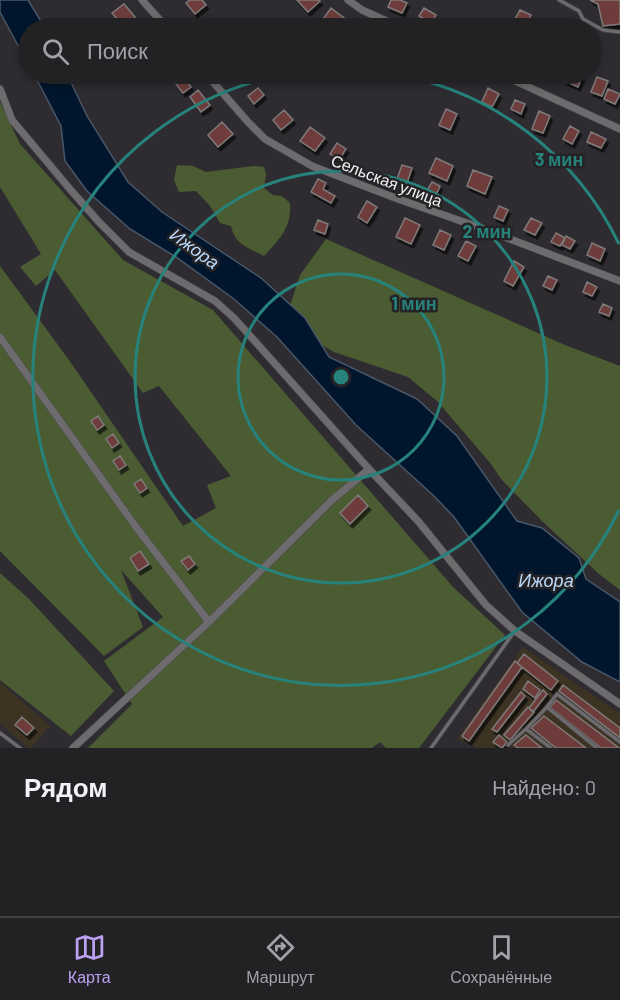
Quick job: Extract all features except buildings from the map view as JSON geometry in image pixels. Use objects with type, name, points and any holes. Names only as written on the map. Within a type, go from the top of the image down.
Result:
[{"type":"street","points":[[142,0],[158,18]]},
{"type":"street","points":[[348,0],[362,10],[380,18]]},
{"type":"street","name":"Сельская улица","points":[[215,84],[265,139],[312,166],[620,281]]},
{"type":"street","points":[[522,84],[620,129]]},
{"type":"street","points":[[0,89],[12,120],[98,221],[129,252],[214,301],[234,318],[418,521],[486,604],[515,631],[620,704]]},
{"type":"street","points":[[0,338],[129,517],[209,622]]},
{"type":"street","points":[[73,748],[209,622],[331,501],[369,469]]},
{"type":"lane","points":[[559,0],[579,10],[582,18]]},
{"type":"lane","points":[[602,30],[620,32]]},
{"type":"lane","points":[[431,748],[515,631]]},
{"type":"lane","points":[[508,747],[557,694],[620,742]]},
{"type":"lane","points":[[547,707],[597,748]]},
{"type":"lane","points":[[526,729],[551,748]]},
{"type":"lane","points":[[0,733],[20,748]]},
{"type":"shaded area","points":[[523,647],[620,714],[620,748],[478,748],[457,739]]},
{"type":"shaded area","points":[[0,682],[50,726],[31,748],[28,748],[0,723]]},
{"type":"green space","points":[[0,102],[20,144],[123,260],[213,310],[453,587],[505,635],[419,748],[386,748],[380,742],[372,748],[88,748],[132,704],[104,661],[163,617],[121,570],[143,627],[104,656],[0,551],[0,266],[69,360],[183,526],[216,508],[207,485],[231,476],[159,386],[143,393],[55,270],[36,286],[20,267],[41,254],[0,187]]},
{"type":"green space","points":[[177,165],[193,166],[206,172],[253,166],[264,167],[266,174],[264,188],[273,195],[282,196],[290,203],[289,219],[283,233],[264,256],[243,245],[236,238],[231,226],[220,223],[210,206],[196,191],[179,192],[174,180]]},
{"type":"green space","points":[[326,239],[565,345],[620,366],[620,590],[599,574],[542,521],[501,479],[438,402],[408,377],[334,352],[284,324],[300,275]]},
{"type":"green space","points":[[0,573],[29,599],[114,691],[71,736],[0,680]]},
{"type":"water","points":[[0,0],[28,0],[39,18],[18,18],[18,45],[0,12]]},
{"type":"water","name":"Ижора","points":[[39,84],[72,84],[87,116],[128,182],[162,212],[261,278],[305,318],[329,357],[417,399],[457,436],[517,521],[542,528],[579,558],[586,579],[620,602],[620,682],[582,662],[522,612],[454,517],[356,425],[277,337],[234,299],[176,257],[130,229],[87,191],[65,161],[61,126]]}]
